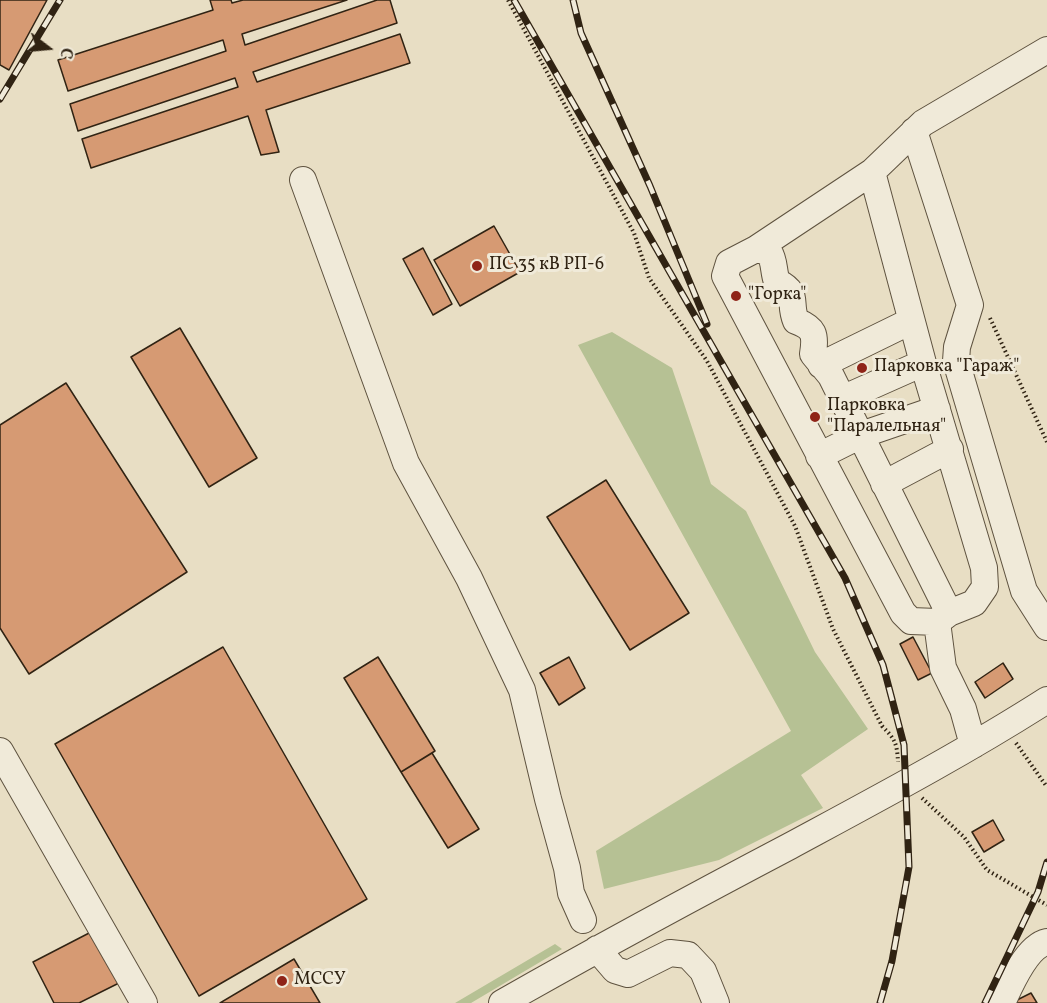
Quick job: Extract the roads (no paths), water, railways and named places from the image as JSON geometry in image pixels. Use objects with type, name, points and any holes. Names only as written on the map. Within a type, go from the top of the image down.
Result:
[{"type":"street","points":[[872,172],[911,321],[981,551],[984,568],[985,587],[974,603],[943,618],[911,621],[903,613],[725,276],[729,263],[756,249],[872,172],[923,123],[1047,50]]},
{"type":"street","points":[[914,131],[970,305],[957,347],[956,361],[1024,591],[1047,627]]},
{"type":"street","points":[[303,180],[406,463],[469,578],[522,690],[567,868],[571,893],[583,920]]},
{"type":"street","points":[[756,249],[769,252],[774,259],[773,271],[777,282],[789,287],[793,297],[792,312],[796,321],[807,325],[812,331],[813,354],[831,376],[861,435],[943,618],[943,668],[963,709],[973,745]]},
{"type":"street","points":[[820,365],[911,321]]},
{"type":"street","points":[[842,399],[923,363]]},
{"type":"street","points":[[819,456],[861,435],[937,409]]},
{"type":"street","points":[[884,484],[950,449]]},
{"type":"street","points":[[502,1003],[597,949],[902,786],[1047,700]]},
{"type":"street","points":[[0,751],[144,1003]]},
{"type":"street","points":[[1002,1003],[1018,968],[1041,943],[1047,942]]},
{"type":"street","points":[[597,949],[615,970],[628,974],[670,953],[688,955],[703,970],[716,1003]]},
{"type":"railway","points":[[0,99],[60,0]]},
{"type":"railway","points":[[514,0],[845,578],[883,665],[904,745],[909,867],[892,961],[880,1003]]},
{"type":"railway","points":[[573,0],[581,33],[650,186],[707,324]]},
{"type":"railway","points":[[985,1003],[1038,892],[1047,862]]},
{"type":"place","name":"ПС 35 кВ РП-6","points":[[477,266]]},
{"type":"place","name":"\"Горка\"","points":[[736,296]]},
{"type":"place","name":"Парковка \"Гараж\"","points":[[862,368]]},
{"type":"place","name":"Парковка \"Паралельная\"","points":[[815,417]]},
{"type":"place","name":"МССУ","points":[[282,981]]}]
